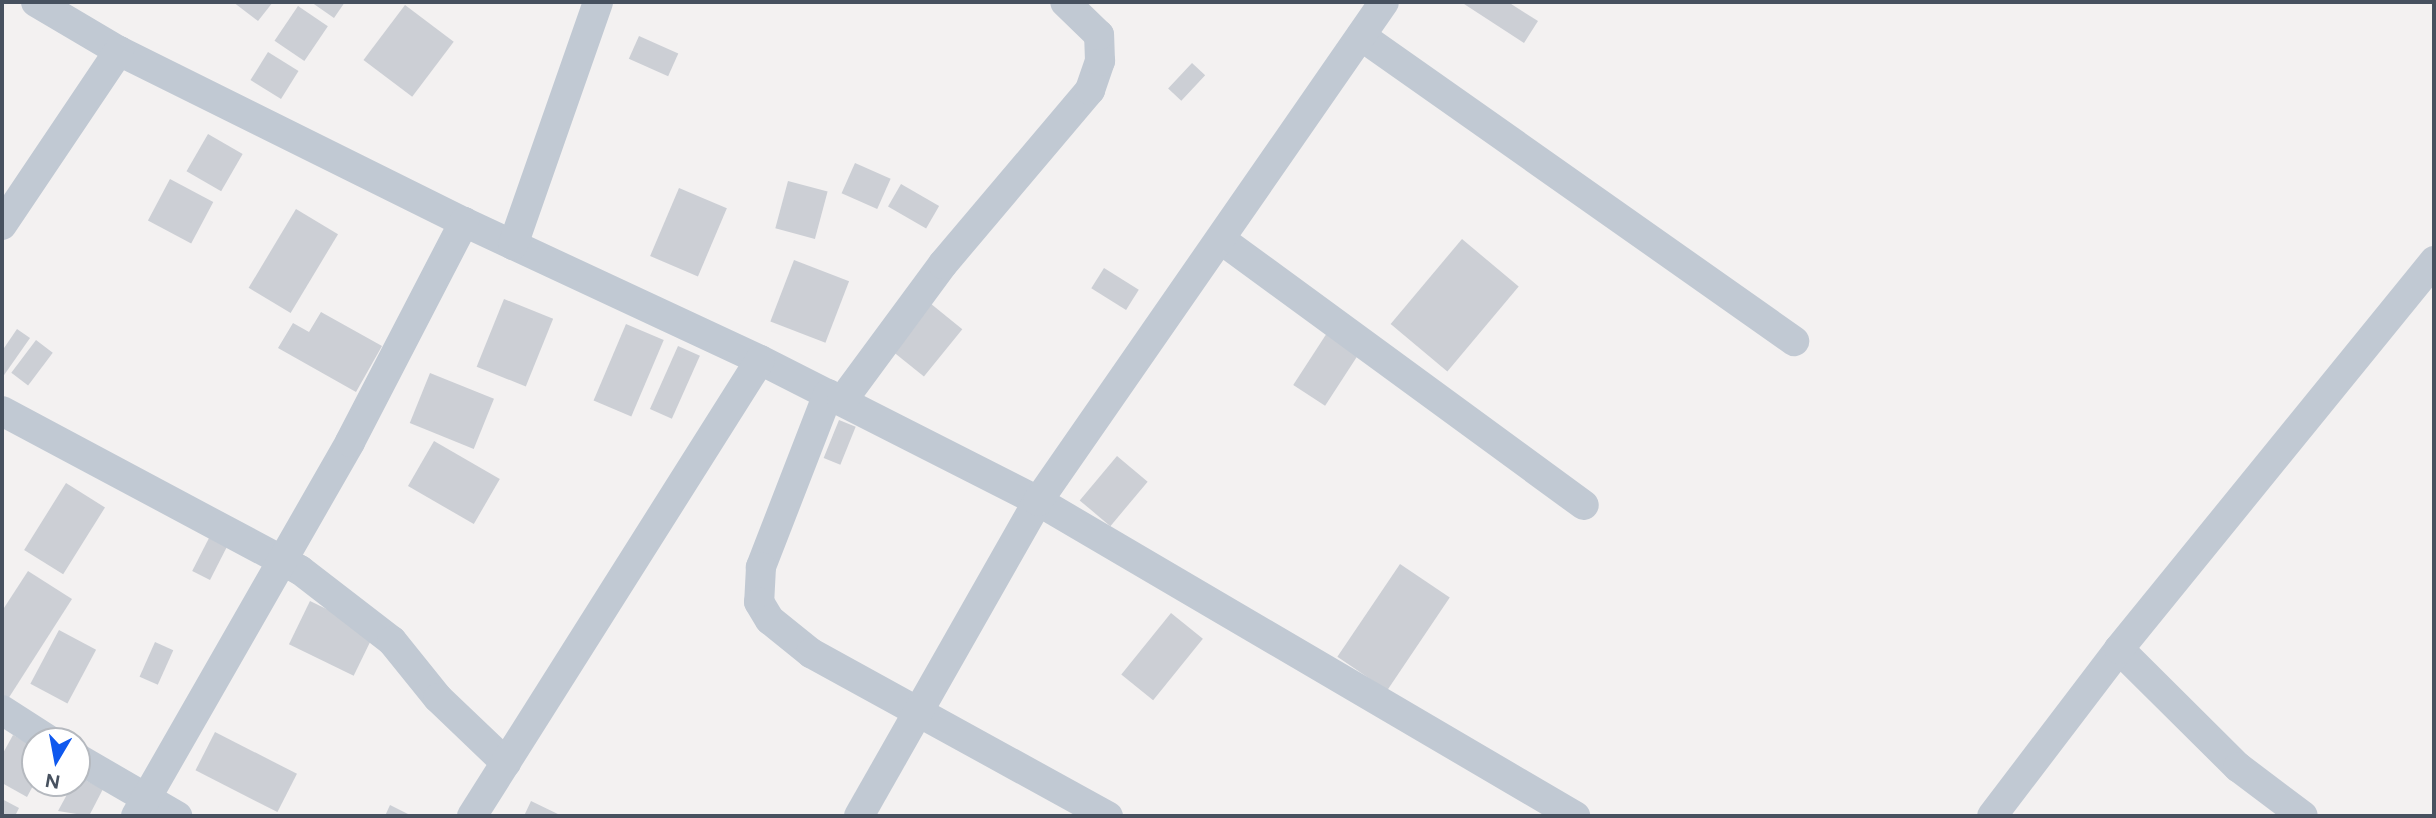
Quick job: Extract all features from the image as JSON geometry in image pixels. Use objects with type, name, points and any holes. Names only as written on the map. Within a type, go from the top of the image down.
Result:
[{"type":"street","points":[[36,2],[119,51],[464,222],[760,360],[1038,501],[1575,816]]},
{"type":"street","points":[[513,245],[598,2]]},
{"type":"street","points":[[1065,2],[1098,35],[1100,61],[1090,90],[943,264],[835,398],[761,566],[760,602],[811,653],[1108,816]]},
{"type":"street","points":[[859,816],[921,714],[1038,501],[1223,241],[1384,2]]},
{"type":"street","points":[[1361,36],[1794,341]]},
{"type":"street","points":[[2,225],[119,51]]},
{"type":"street","points":[[140,809],[282,562],[464,222]]},
{"type":"street","points":[[1223,241],[1584,505]]},
{"type":"street","points":[[1992,816],[2119,649],[2434,261]]},
{"type":"street","points":[[472,816],[760,360]]},
{"type":"street","points":[[2,411],[282,562],[392,641],[463,725],[506,763]]},
{"type":"street","points":[[2119,649],[2238,767],[2303,816]]},
{"type":"street","points":[[2,710],[28,727]]},
{"type":"street","points":[[91,769],[140,809],[177,816]]},
{"type":"building","points":[[233,2],[273,2],[258,21]]},
{"type":"building","points":[[311,2],[345,2],[334,18]]},
{"type":"building","points":[[1461,2],[1508,2],[1538,21],[1524,43]]},
{"type":"building","points":[[405,5],[454,42],[412,97],[363,60]]},
{"type":"building","points":[[298,6],[328,26],[304,61],[275,41]]},
{"type":"building","points":[[639,36],[678,53],[668,76],[629,59]]},
{"type":"building","points":[[268,52],[299,71],[281,99],[251,80]]},
{"type":"building","points":[[1192,63],[1205,75],[1181,101],[1168,89]]},
{"type":"building","points":[[208,134],[243,154],[221,191],[186,171]]},
{"type":"building","points":[[855,163],[891,179],[877,209],[842,193]]},
{"type":"building","points":[[170,179],[213,202],[191,244],[148,220]]},
{"type":"building","points":[[788,181],[828,192],[815,239],[775,228]]},
{"type":"building","points":[[901,184],[939,206],[926,229],[888,207]]},
{"type":"building","points":[[679,188],[727,208],[698,276],[650,256]]},
{"type":"building","points":[[296,209],[338,234],[291,313],[249,288]]},
{"type":"building","points":[[1462,239],[1519,287],[1447,372],[1391,324]]},
{"type":"building","points":[[794,260],[849,281],[825,343],[770,322]]},
{"type":"building","points":[[1104,268],[1139,290],[1126,310],[1091,288]]},
{"type":"building","points":[[504,299],[553,319],[526,387],[477,367]]},
{"type":"building","points":[[925,299],[962,329],[924,377],[887,346]]},
{"type":"building","points":[[321,312],[382,346],[356,392],[278,348],[293,323],[309,332]]},
{"type":"building","points":[[626,324],[664,340],[631,416],[594,400]]},
{"type":"building","points":[[17,329],[30,338],[2,378],[2,351]]},
{"type":"building","points":[[1327,333],[1359,354],[1325,406],[1293,385]]},
{"type":"building","points":[[36,340],[53,353],[28,385],[11,373]]},
{"type":"building","points":[[678,346],[700,356],[672,419],[650,409]]},
{"type":"building","points":[[430,373],[494,399],[474,449],[410,423]]},
{"type":"building","points":[[839,420],[856,427],[840,465],[824,458]]},
{"type":"building","points":[[434,441],[500,479],[474,524],[408,486]]},
{"type":"building","points":[[1117,456],[1148,482],[1110,526],[1080,500]]},
{"type":"building","points":[[66,483],[105,507],[63,574],[24,550]]},
{"type":"building","points":[[209,538],[227,547],[210,580],[192,571]]},
{"type":"building","points":[[1400,564],[1450,598],[1387,690],[1337,657]]},
{"type":"building","points":[[28,571],[72,599],[8,699],[2,695],[2,611]]},
{"type":"building","points":[[310,601],[375,633],[354,676],[289,644]]},
{"type":"building","points":[[1171,613],[1203,639],[1153,700],[1121,674]]},
{"type":"building","points":[[59,630],[96,650],[67,704],[30,684]]},
{"type":"building","points":[[155,642],[173,650],[158,685],[140,677]]},
{"type":"building","points":[[215,732],[297,774],[277,812],[195,770]]},
{"type":"building","points":[[13,735],[21,739],[21,794],[2,783],[2,755]]},
{"type":"building","points":[[91,783],[103,789],[89,816],[58,811],[66,797],[91,797]]},
{"type":"building","points":[[2,799],[19,808],[15,816],[2,816]]},
{"type":"building","points":[[531,801],[562,816],[524,816]]},
{"type":"building","points":[[390,805],[412,816],[385,816]]}]
